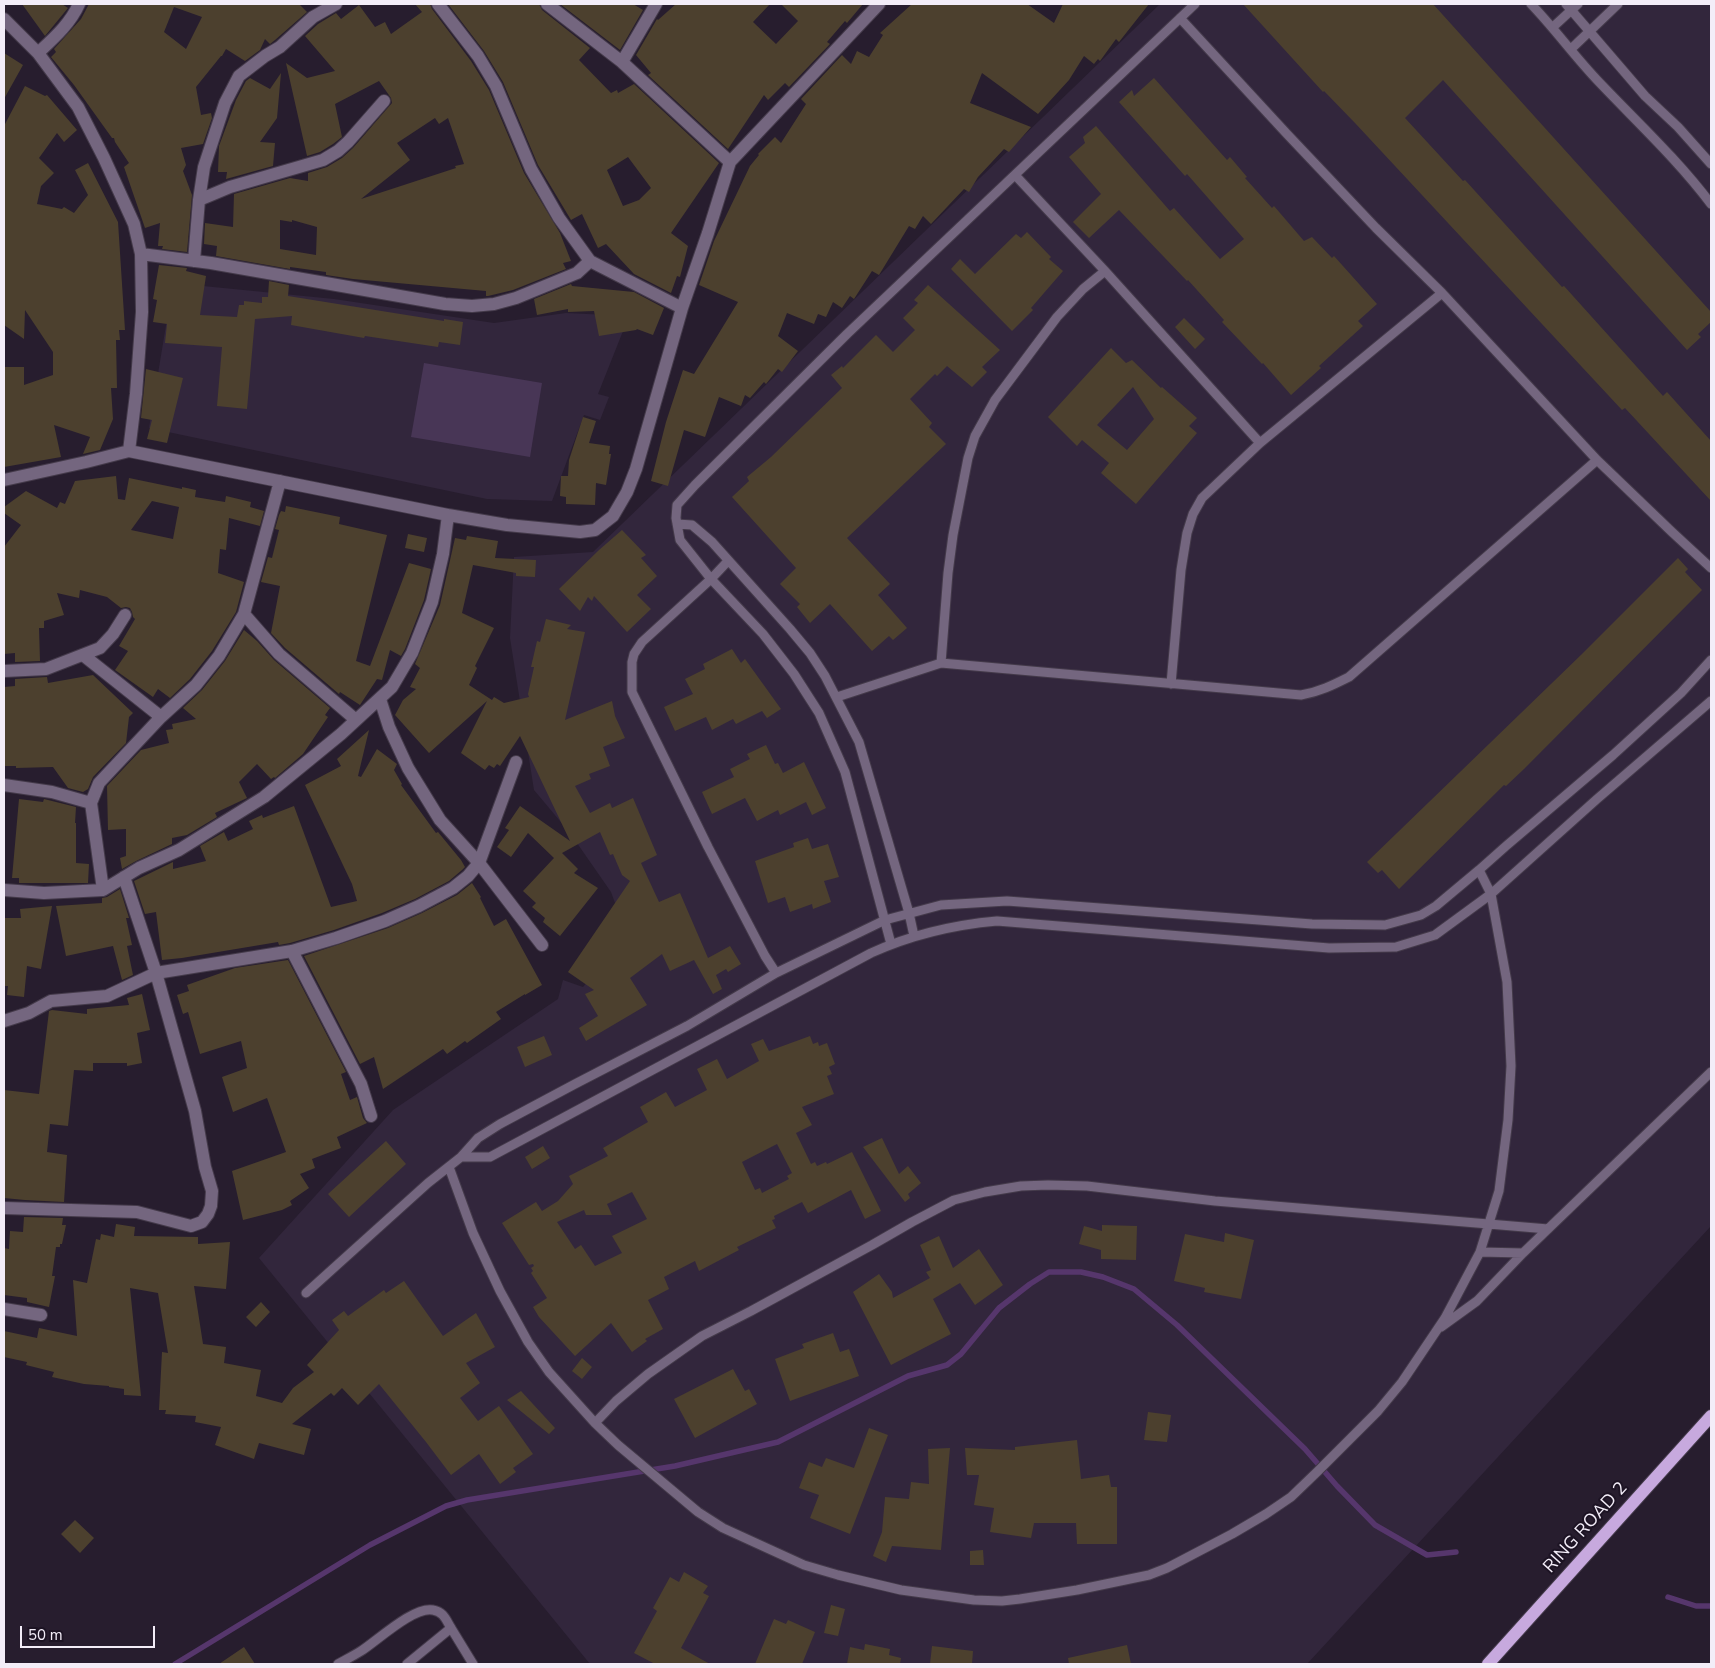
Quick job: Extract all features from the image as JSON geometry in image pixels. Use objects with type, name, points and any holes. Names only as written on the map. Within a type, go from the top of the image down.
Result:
[{"type":"main road","name":"RING ROAD 2","points":[[1488,1664],[1711,1416]]},
{"type":"street","points":[[38,53],[60,32],[74,15],[79,4]]},
{"type":"street","points":[[194,260],[204,167],[225,102],[239,76],[280,47],[313,17],[336,4]]},
{"type":"street","points":[[438,4],[478,56],[496,86],[532,169],[559,218],[590,261],[682,308]]},
{"type":"street","points":[[548,4],[622,62],[730,162]]},
{"type":"street","points":[[622,62],[656,4]]},
{"type":"street","points":[[4,480],[129,451],[448,515],[507,525],[580,532],[595,530],[613,516],[627,492],[636,469],[682,308],[730,162],[879,4]]},
{"type":"street","points":[[4,19],[38,53],[78,108],[134,224],[141,254],[142,312],[136,394],[129,451]]},
{"type":"street","points":[[199,200],[230,187],[323,160],[343,146],[384,101]]},
{"type":"street","points":[[141,254],[194,260],[445,304],[472,306],[494,304],[547,286],[576,273],[590,261]]},
{"type":"street","points":[[103,890],[91,803],[99,783],[161,717],[196,684],[219,656],[244,614],[280,481]]},
{"type":"street","points":[[4,890],[44,893],[103,890],[124,877],[179,850],[264,797],[356,720],[392,687],[412,652],[432,602],[443,554],[448,515]]},
{"type":"street","points":[[4,671],[46,669],[100,648],[106,643],[125,614]]},
{"type":"street","points":[[244,614],[279,654],[356,720]]},
{"type":"street","points":[[83,655],[161,717]]},
{"type":"street","points":[[380,699],[389,727],[408,768],[424,796],[440,820],[478,863],[542,945]]},
{"type":"street","points":[[4,1021],[29,1013],[51,1001],[107,996],[156,973],[292,951],[385,921],[419,906],[453,888],[468,876],[478,863],[516,762]]},
{"type":"street","points":[[4,785],[52,792],[91,803]]},
{"type":"street","points":[[4,1208],[137,1212],[191,1226],[202,1222],[208,1214],[213,1200],[212,1191],[205,1167],[195,1111],[156,973],[124,877]]},
{"type":"street","points":[[292,951],[361,1084],[371,1116]]},
{"type":"street","points":[[4,1309],[41,1315]]},
{"type":"lane","points":[[891,944],[845,772],[819,713],[794,674],[763,634],[711,579],[680,540],[677,524],[677,505],[847,334],[1195,4]]},
{"type":"lane","points":[[1531,4],[1599,81],[1696,183],[1711,204]]},
{"type":"lane","points":[[1571,49],[1618,4]]},
{"type":"lane","points":[[1553,27],[1572,6],[1589,31],[1645,96],[1678,127],[1711,164]]},
{"type":"lane","points":[[1180,18],[1364,215],[1442,293],[1597,460],[1711,568]]},
{"type":"lane","points":[[1015,175],[1105,271],[1260,443]]},
{"type":"lane","points":[[941,663],[948,572],[953,535],[968,458],[975,436],[995,400],[1057,317],[1083,289],[1105,271]]},
{"type":"lane","points":[[1171,684],[1181,570],[1187,533],[1192,514],[1202,498],[1260,443],[1442,293]]},
{"type":"lane","points":[[837,697],[941,663],[1301,695],[1312,694],[1331,687],[1349,677],[1597,460]]},
{"type":"lane","points":[[677,524],[692,525],[712,542],[810,653],[837,697],[859,742],[914,936]]},
{"type":"lane","points":[[728,561],[642,642],[634,654],[632,662],[632,692],[708,847],[760,947],[776,973]]},
{"type":"lane","points":[[306,1293],[428,1183],[461,1157],[478,1138],[500,1124],[687,1026],[776,973],[885,920],[956,903],[1007,901],[1255,921],[1385,925],[1421,915],[1436,906],[1614,756],[1680,693],[1711,660]]},
{"type":"lane","points":[[461,1157],[490,1157],[871,953],[891,944],[936,930],[964,924],[997,921],[1329,948],[1396,947],[1435,935],[1491,894],[1597,799],[1711,701]]},
{"type":"lane","points":[[449,1167],[473,1233],[512,1316],[549,1372],[595,1423],[641,1465],[698,1512],[724,1528],[776,1554],[838,1575],[901,1590],[974,1600],[1002,1601],[1020,1599],[1078,1590],[1149,1575],[1232,1534],[1266,1514],[1291,1497],[1317,1472],[1378,1411],[1402,1382],[1437,1330],[1480,1252],[1499,1191],[1508,1120],[1511,1066],[1507,982],[1491,894],[1479,870]]},
{"type":"lane","points":[[1437,1330],[1477,1301],[1523,1253],[1711,1072]]},
{"type":"lane","points":[[595,1423],[648,1374],[702,1336],[760,1307],[954,1200],[985,1192],[1039,1185],[1086,1186],[1216,1201],[1548,1229]]},
{"type":"lane","points":[[1480,1252],[1523,1253]]},
{"type":"lane","points":[[338,1664],[424,1610],[434,1610],[443,1613],[473,1664]]},
{"type":"lane","points":[[407,1664],[451,1628]]},
{"type":"shaded area","points":[[1160,4],[1711,4],[1711,1226],[1307,1664],[590,1664],[259,1258],[393,1110],[558,999],[563,980],[583,987],[621,942],[618,911],[611,892],[570,833],[534,790],[510,638],[514,557],[593,552]]},
{"type":"shaded area","points":[[173,283],[334,299],[494,323],[566,313],[629,316],[598,394],[609,397],[600,420],[584,415],[552,501],[487,499],[149,428]]},
{"type":"shaded area","points":[[424,363],[542,383],[530,457],[411,437]]},
{"type":"building","points":[[22,4],[62,4],[68,8],[45,36]]},
{"type":"building","points":[[89,4],[299,4],[307,12],[270,44],[265,39],[260,50],[245,61],[226,49],[196,87],[201,115],[211,113],[212,118],[203,144],[181,148],[186,165],[183,171],[192,195],[187,252],[162,249],[163,246],[158,246],[160,223],[145,228],[124,167],[129,163],[114,138],[112,138],[74,85],[51,57],[56,52],[54,49],[81,19]],"holes":[[[174,7],[202,17],[186,49],[164,32]]]},
{"type":"building","points":[[415,4],[430,4],[471,61],[489,90],[524,173],[560,233],[571,261],[563,263],[566,269],[513,290],[486,296],[486,291],[353,279],[326,275],[326,272],[290,267],[290,269],[216,256],[217,246],[204,244],[205,223],[233,227],[234,194],[290,178],[308,181],[308,173],[327,167],[342,158],[353,148],[392,103],[391,98],[379,81],[335,104],[342,137],[320,152],[307,156],[286,63],[307,78],[335,71],[305,36],[318,24],[336,13],[341,19],[359,5],[375,27],[385,22],[391,34],[422,12]],"holes":[[[435,118],[439,124],[448,118],[464,164],[361,199],[410,160],[397,143]],[[280,220],[292,222],[292,220],[317,227],[316,255],[280,249]]]},
{"type":"building","points":[[448,4],[539,4],[542,10],[590,48],[579,60],[611,93],[617,90],[618,93],[634,84],[719,163],[671,233],[688,246],[680,277],[677,276],[671,293],[634,274],[606,244],[598,248],[582,214],[571,220],[538,165],[503,82],[484,51]],"holes":[[[628,157],[651,188],[639,200],[623,206],[607,170]]]},
{"type":"building","points":[[560,4],[633,4],[643,10],[620,50]]},
{"type":"building","points":[[676,4],[770,4],[753,22],[776,44],[798,21],[781,4],[863,4],[847,23],[845,21],[827,42],[830,44],[789,87],[785,83],[768,100],[764,95],[728,149],[648,75],[651,73],[636,55],[657,19]]},
{"type":"building","points":[[912,4],[1027,4],[1054,23],[1063,4],[1149,4],[1119,42],[1116,39],[1100,61],[1098,59],[1094,64],[1084,56],[1069,80],[1038,114],[982,73],[970,103],[1031,127],[1009,152],[1004,149],[978,177],[969,192],[964,189],[931,224],[923,216],[915,229],[909,226],[879,275],[872,271],[854,299],[850,296],[842,308],[833,302],[826,317],[818,314],[814,324],[787,313],[778,336],[798,351],[782,372],[778,369],[766,384],[764,382],[750,398],[745,395],[741,406],[719,397],[705,437],[684,430],[668,486],[651,481],[666,422],[683,370],[694,374],[738,302],[699,285],[714,241],[750,166],[758,154],[775,137],[781,143],[806,104],[801,99],[842,55],[851,64],[857,51],[869,57],[883,35],[880,33]]},
{"type":"building","points":[[1243,4],[1433,4],[1711,312],[1711,322],[1698,334],[1701,337],[1687,350],[1443,80],[1405,118],[1463,181],[1465,180],[1562,287],[1564,286],[1663,396],[1667,392],[1711,441],[1711,501],[1625,408],[1622,410],[1355,123],[1323,92]]},
{"type":"building","points":[[4,53],[23,65],[4,99]]},
{"type":"building","points":[[281,73],[277,118],[260,142],[275,143],[273,166],[226,179],[227,172],[218,172],[219,146],[236,100],[246,81],[250,78],[270,89]]},
{"type":"building","points":[[1154,78],[1227,160],[1230,157],[1247,177],[1245,178],[1272,208],[1274,206],[1304,241],[1312,237],[1332,258],[1334,256],[1377,304],[1358,321],[1363,326],[1319,366],[1321,368],[1291,395],[1263,363],[1222,322],[1224,320],[1188,280],[1119,210],[1089,238],[1073,222],[1101,194],[1069,157],[1085,143],[1083,137],[1096,126],[1170,211],[1174,208],[1220,259],[1244,239],[1187,174],[1185,176],[1119,102],[1132,90],[1134,96]]},
{"type":"building","points":[[25,86],[45,96],[47,95],[77,130],[64,142],[57,133],[39,158],[54,173],[41,186],[37,204],[62,209],[64,207],[74,213],[88,195],[75,170],[88,163],[118,222],[125,330],[119,330],[120,340],[116,340],[117,388],[111,388],[113,419],[100,450],[83,454],[90,437],[54,425],[61,457],[4,467],[4,367],[24,367],[24,385],[53,375],[53,352],[25,310],[24,339],[4,325],[4,126]]},
{"type":"building","points":[[1027,232],[1051,257],[1049,259],[1063,271],[1031,308],[1033,310],[1012,331],[951,269],[960,259],[975,274],[1016,234],[1021,238]]},
{"type":"building","points":[[159,265],[187,268],[186,271],[206,276],[200,315],[237,317],[239,305],[244,305],[244,301],[262,303],[262,297],[268,297],[269,281],[289,285],[288,296],[444,321],[444,319],[463,322],[460,345],[439,342],[438,347],[365,336],[364,338],[291,325],[292,316],[255,319],[247,409],[217,406],[222,347],[165,343],[167,324],[153,322],[157,300],[153,299]]},
{"type":"building","points":[[571,284],[572,286],[634,292],[664,308],[653,335],[637,329],[599,336],[594,311],[568,312],[568,309],[537,315],[534,299]]},
{"type":"building","points":[[928,285],[1000,350],[982,367],[987,372],[972,387],[947,366],[937,376],[935,374],[910,399],[932,423],[929,427],[946,444],[847,538],[890,584],[878,595],[907,628],[893,640],[889,636],[872,651],[830,604],[810,623],[797,607],[800,604],[780,584],[796,568],[732,497],[749,481],[747,477],[771,457],[842,388],[831,375],[842,366],[843,368],[876,335],[893,352],[915,330],[903,318],[918,303],[914,300]]},
{"type":"building","points":[[1184,318],[1205,339],[1195,349],[1175,327]]},
{"type":"building","points":[[1111,348],[1126,363],[1132,360],[1161,388],[1197,418],[1189,426],[1197,433],[1136,504],[1101,473],[1109,463],[1082,440],[1077,446],[1048,417]],"holes":[[[1133,387],[1154,419],[1127,450],[1097,425]]]},
{"type":"building","points":[[146,369],[183,378],[167,443],[147,439],[152,420],[141,418]]},
{"type":"building","points":[[583,417],[596,421],[589,443],[610,446],[609,454],[611,454],[606,485],[596,483],[595,505],[566,504],[566,497],[560,496],[561,476],[568,476],[569,460]]},
{"type":"building","points":[[116,476],[118,499],[125,500],[129,478],[196,490],[195,497],[225,502],[226,496],[251,502],[250,507],[264,511],[260,526],[229,518],[226,550],[220,549],[218,573],[244,582],[236,612],[212,651],[190,679],[170,698],[158,689],[153,697],[115,670],[128,651],[119,646],[135,619],[130,608],[121,608],[107,597],[80,590],[79,598],[57,593],[64,615],[44,621],[44,628],[39,628],[40,661],[15,662],[15,653],[4,654],[4,547],[21,525],[4,513],[4,507],[26,491],[57,508],[60,502],[65,504],[75,481]],"holes":[[[152,501],[179,507],[173,539],[131,530]]]},
{"type":"building","points":[[286,506],[340,517],[339,524],[387,535],[356,661],[370,666],[409,563],[431,569],[424,600],[405,649],[401,656],[390,650],[382,680],[377,679],[360,705],[340,692],[339,694],[285,648],[271,633],[280,586],[261,582],[268,557],[272,558],[279,530],[275,529],[279,515],[281,511],[285,512]]},
{"type":"building","points":[[622,530],[646,555],[641,558],[657,576],[637,595],[651,609],[627,632],[594,596],[592,601],[588,597],[580,611],[559,589]]},
{"type":"building","points":[[408,534],[427,538],[424,552],[405,548]]},
{"type":"building","points":[[467,536],[498,541],[495,558],[536,560],[535,577],[516,576],[516,573],[473,565],[462,613],[494,628],[475,666],[477,668],[469,685],[492,700],[494,697],[504,703],[529,697],[534,667],[531,667],[537,641],[540,642],[546,619],[571,625],[567,629],[585,632],[565,720],[612,701],[615,716],[625,738],[603,747],[610,766],[589,774],[591,779],[575,786],[590,813],[610,803],[612,808],[633,798],[657,855],[641,863],[659,902],[680,893],[708,958],[730,946],[741,964],[728,972],[726,969],[716,975],[722,989],[713,994],[694,960],[670,971],[662,954],[630,978],[647,1005],[586,1041],[579,1028],[598,1016],[585,994],[594,990],[568,972],[630,881],[622,875],[613,854],[610,855],[600,832],[562,853],[578,869],[574,873],[598,888],[560,936],[543,922],[545,918],[532,907],[536,903],[523,891],[554,858],[528,833],[511,857],[497,847],[509,830],[505,828],[520,806],[570,841],[520,736],[500,766],[497,764],[494,768],[489,765],[485,770],[461,753],[487,701],[429,753],[395,715],[403,700],[416,689],[410,687],[420,668],[415,664],[440,605],[455,538],[466,540]]},
{"type":"building","points":[[1678,558],[1688,569],[1685,572],[1702,590],[1524,769],[1506,786],[1504,785],[1399,889],[1382,870],[1378,873],[1367,862],[1582,654]]},
{"type":"building","points":[[244,630],[274,660],[330,708],[325,715],[328,717],[303,754],[275,778],[271,779],[257,764],[239,782],[247,798],[215,813],[217,817],[187,835],[172,838],[172,844],[122,869],[120,858],[126,856],[126,829],[108,830],[107,786],[141,750],[169,743],[166,730],[173,729],[172,724],[196,719],[183,708],[202,690],[225,661]]},
{"type":"building","points":[[732,649],[741,663],[745,659],[781,709],[767,718],[762,711],[736,724],[733,719],[712,730],[706,717],[675,731],[664,707],[693,694],[685,679],[705,669],[703,664]]},
{"type":"building","points":[[93,675],[133,713],[129,717],[126,743],[93,777],[88,789],[83,792],[68,788],[53,767],[16,768],[16,766],[4,766],[4,687],[15,686],[15,679],[47,677],[48,683]]},
{"type":"building","points":[[369,730],[358,776],[361,777],[377,749],[397,764],[394,770],[401,785],[436,833],[438,832],[465,867],[449,881],[415,899],[334,930],[279,945],[278,942],[162,960],[156,912],[145,914],[134,881],[173,862],[173,869],[206,861],[200,846],[224,832],[228,841],[253,829],[249,821],[262,815],[263,818],[294,806],[331,907],[357,901],[352,884],[305,785],[341,766],[337,759]]},
{"type":"building","points":[[766,745],[775,764],[778,763],[783,773],[804,762],[826,808],[812,815],[806,802],[780,815],[778,810],[757,821],[745,798],[712,814],[702,792],[734,777],[730,769],[750,759],[747,754]]},
{"type":"building","points":[[19,799],[43,802],[44,799],[76,807],[76,863],[89,864],[88,883],[19,883],[19,878],[12,878]]},
{"type":"building","points":[[808,838],[812,849],[828,844],[839,877],[824,881],[831,902],[813,909],[812,904],[790,912],[785,897],[768,903],[755,861],[794,847],[793,843]]},
{"type":"building","points":[[472,883],[481,897],[494,926],[506,919],[542,985],[496,1012],[501,1019],[467,1043],[465,1041],[447,1054],[443,1049],[383,1089],[374,1057],[360,1064],[304,956],[388,928],[457,895]]},
{"type":"building","points":[[120,889],[129,918],[126,918],[132,945],[127,946],[133,975],[122,980],[113,946],[66,956],[56,906],[102,903],[102,898]]},
{"type":"building","points":[[52,906],[41,969],[27,966],[24,997],[7,995],[8,986],[4,986],[4,918],[21,918],[20,909]]},
{"type":"building","points":[[288,960],[346,1072],[341,1074],[350,1100],[357,1097],[363,1118],[367,1123],[337,1137],[341,1148],[312,1159],[315,1168],[300,1174],[309,1188],[290,1201],[292,1205],[282,1210],[243,1220],[232,1171],[286,1152],[267,1098],[233,1112],[222,1077],[247,1068],[241,1041],[200,1054],[188,1012],[183,1014],[177,995],[189,991],[187,985],[235,968]]},
{"type":"building","points":[[142,994],[150,1030],[137,1033],[142,1063],[127,1066],[127,1063],[93,1063],[93,1071],[74,1070],[68,1126],[50,1124],[47,1152],[67,1155],[64,1202],[4,1198],[4,1090],[39,1094],[49,1011],[87,1014],[87,1009],[129,1005],[127,998]]},
{"type":"building","points":[[544,1036],[552,1055],[525,1067],[517,1047]]},
{"type":"building","points":[[810,1036],[813,1044],[818,1042],[819,1046],[827,1043],[835,1064],[829,1067],[832,1074],[827,1076],[834,1094],[802,1107],[812,1125],[796,1133],[811,1164],[815,1162],[817,1166],[826,1162],[827,1164],[852,1152],[881,1211],[865,1219],[851,1190],[808,1213],[802,1202],[774,1216],[775,1219],[772,1220],[776,1228],[737,1247],[739,1250],[699,1271],[695,1261],[664,1277],[669,1289],[648,1300],[663,1329],[645,1339],[647,1341],[632,1352],[611,1323],[575,1356],[539,1317],[533,1307],[547,1298],[531,1273],[533,1271],[531,1268],[534,1266],[533,1264],[529,1265],[502,1223],[536,1202],[542,1211],[558,1201],[573,1184],[569,1176],[608,1156],[603,1148],[648,1122],[640,1107],[666,1092],[675,1107],[707,1090],[697,1069],[717,1059],[727,1079],[759,1061],[751,1044],[763,1039],[769,1051]],"holes":[[[777,1144],[792,1173],[787,1176],[789,1179],[762,1193],[760,1188],[755,1190],[742,1162]],[[632,1192],[647,1219],[612,1236],[622,1253],[595,1266],[581,1245],[575,1249],[557,1222],[584,1210],[586,1215],[612,1215],[607,1204]]]},
{"type":"building","points":[[882,1138],[899,1174],[908,1166],[921,1183],[908,1194],[910,1198],[905,1202],[863,1147]]},
{"type":"building","points":[[386,1141],[406,1164],[349,1217],[328,1194]]},
{"type":"building","points":[[543,1146],[550,1158],[532,1169],[525,1157]]},
{"type":"building","points":[[24,1217],[63,1218],[62,1225],[66,1225],[62,1244],[60,1244],[60,1247],[56,1247],[52,1276],[55,1276],[49,1307],[27,1302],[27,1298],[4,1295],[4,1248],[9,1249],[10,1231],[23,1232]]},
{"type":"building","points":[[116,1224],[135,1227],[134,1236],[198,1237],[198,1244],[230,1242],[226,1289],[194,1286],[203,1344],[226,1347],[224,1363],[261,1370],[256,1396],[282,1403],[293,1388],[314,1372],[307,1365],[339,1330],[332,1320],[344,1311],[348,1316],[384,1290],[386,1293],[404,1281],[443,1336],[476,1313],[495,1347],[466,1363],[480,1383],[460,1398],[478,1421],[499,1406],[533,1454],[513,1468],[516,1472],[500,1484],[479,1454],[451,1475],[379,1384],[358,1405],[342,1388],[334,1396],[331,1393],[292,1424],[311,1429],[304,1455],[259,1443],[254,1459],[215,1445],[221,1427],[195,1422],[196,1416],[165,1414],[166,1410],[159,1410],[162,1352],[168,1353],[158,1293],[130,1288],[141,1396],[124,1395],[124,1389],[84,1384],[52,1377],[54,1372],[26,1365],[27,1362],[4,1357],[4,1331],[37,1338],[39,1328],[77,1336],[73,1280],[87,1283],[96,1239],[100,1240],[101,1234],[114,1237]]},
{"type":"building","points":[[1102,1225],[1137,1226],[1136,1260],[1101,1259],[1101,1250],[1079,1244],[1084,1226],[1102,1231]]},
{"type":"building","points":[[1225,1233],[1254,1240],[1241,1299],[1204,1292],[1205,1288],[1174,1281],[1185,1234],[1224,1242]]},
{"type":"building","points":[[939,1236],[953,1268],[979,1249],[1003,1285],[975,1305],[960,1283],[933,1299],[951,1334],[891,1365],[853,1292],[879,1274],[892,1292],[893,1298],[930,1278],[926,1272],[931,1270],[920,1245]]},
{"type":"building","points":[[261,1302],[270,1312],[256,1327],[246,1317]]},
{"type":"building","points":[[833,1333],[840,1352],[849,1349],[859,1376],[790,1401],[775,1359],[804,1348],[802,1344]]},
{"type":"building","points":[[582,1358],[592,1367],[582,1379],[572,1371]]},
{"type":"building","points":[[733,1369],[745,1391],[749,1389],[757,1404],[695,1438],[674,1399]]},
{"type":"building","points":[[521,1391],[555,1428],[549,1434],[507,1400]]},
{"type":"building","points":[[1148,1412],[1171,1415],[1167,1442],[1144,1440]]},
{"type":"building","points":[[869,1428],[888,1435],[850,1534],[810,1518],[819,1495],[799,1488],[809,1462],[822,1467],[826,1458],[854,1468]]},
{"type":"building","points":[[1077,1440],[1081,1479],[1109,1475],[1111,1487],[1117,1487],[1117,1544],[1077,1544],[1076,1523],[1034,1523],[1031,1538],[990,1532],[994,1508],[974,1505],[979,1475],[967,1475],[965,1448],[1015,1450],[1015,1447]]},
{"type":"building","points":[[950,1448],[941,1550],[892,1546],[886,1562],[873,1556],[882,1532],[885,1497],[909,1499],[911,1482],[929,1484],[928,1449]]},
{"type":"building","points":[[75,1520],[94,1538],[80,1553],[61,1534]]},
{"type":"building","points":[[983,1550],[984,1565],[970,1565],[970,1551]]},
{"type":"building","points":[[684,1572],[708,1586],[703,1593],[709,1596],[681,1648],[710,1664],[655,1664],[634,1653],[657,1611],[653,1608],[670,1577],[679,1582]]},
{"type":"building","points":[[831,1605],[845,1609],[838,1636],[824,1633]]},
{"type":"building","points":[[774,1619],[786,1624],[788,1620],[815,1632],[802,1664],[755,1664]]},
{"type":"building","points":[[865,1644],[890,1649],[889,1655],[901,1658],[900,1664],[847,1664],[850,1647],[864,1650]]},
{"type":"building","points":[[1127,1645],[1131,1664],[1069,1664],[1068,1658]]},
{"type":"building","points":[[932,1646],[973,1651],[972,1664],[930,1664]]},
{"type":"building","points":[[244,1647],[255,1664],[219,1664]]},
{"type":"waterway","points":[[175,1664],[370,1545],[446,1506],[467,1500],[675,1466],[778,1442],[908,1376],[947,1365],[961,1354],[999,1308],[1049,1272],[1081,1272],[1103,1277],[1134,1289],[1177,1325],[1305,1449],[1337,1486],[1375,1525],[1427,1555],[1456,1552]]},
{"type":"waterway","points":[[1668,1597],[1696,1606],[1711,1606]]}]
